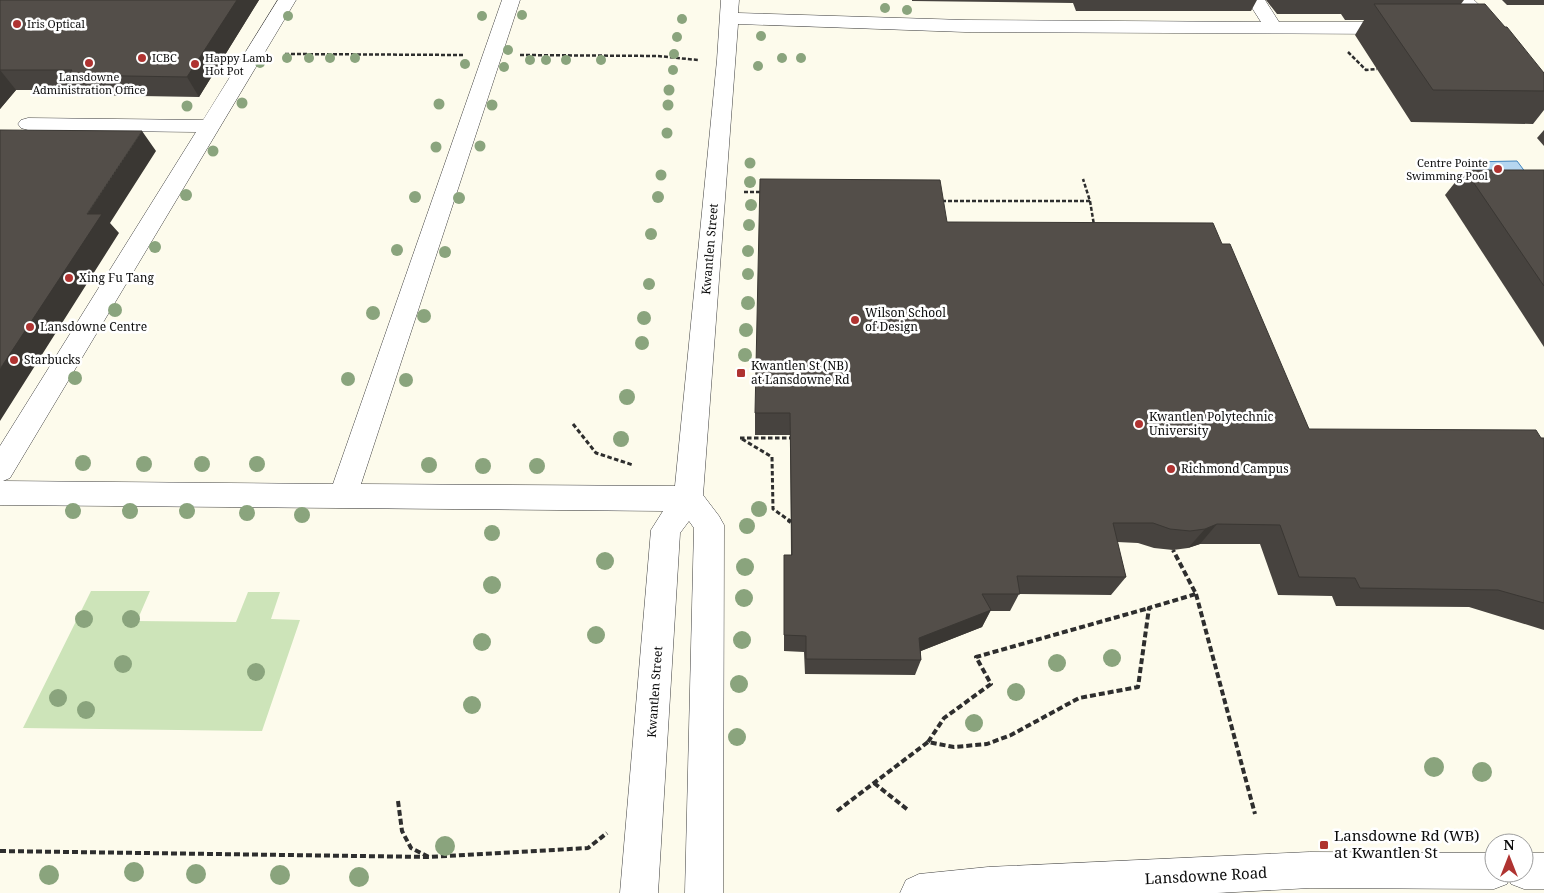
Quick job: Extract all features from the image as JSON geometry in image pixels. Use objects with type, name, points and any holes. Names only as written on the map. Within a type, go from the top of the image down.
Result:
[{"type":"street","points":[[0,470],[286,0]]},
{"type":"street","points":[[343,497],[510,0]]},
{"type":"street","points":[[1256,0],[1273,27]]},
{"type":"street","points":[[1464,0],[1494,28],[1465,28]]},
{"type":"street","points":[[730,9],[1273,27],[1417,28]]},
{"type":"street","name":"Kwantlen Street","points":[[639,893],[666,530],[688,498],[730,9]]},
{"type":"street","points":[[28,124],[210,126]]},
{"type":"street","points":[[0,493],[614,499],[688,498],[709,525],[704,893]]},
{"type":"street","name":"Lansdowne Road","points":[[919,893],[988,886],[1310,870],[1484,871]]},
{"type":"path","points":[[1083,179],[1090,201],[1094,229]]},
{"type":"path","points":[[744,192],[768,192]]},
{"type":"path","points":[[940,201],[1090,201]]},
{"type":"path","points":[[573,424],[596,453],[633,465]]},
{"type":"path","points":[[791,522],[773,509],[772,457],[740,438],[800,438]]},
{"type":"path","points":[[1173,550],[1196,594],[1255,814]]},
{"type":"path","points":[[837,811],[928,742],[944,718],[991,684],[976,658],[1196,594]]},
{"type":"path","points":[[928,742],[954,747],[987,744],[1028,727],[1079,698],[1138,687],[1149,608]]},
{"type":"path","points":[[874,783],[908,810]]},
{"type":"path","points":[[398,801],[402,831],[411,848],[429,857]]},
{"type":"path","points":[[0,851],[429,857],[588,848],[608,832]]},
{"type":"green space","points":[[91,591],[150,591],[137,621],[236,622],[248,592],[280,592],[271,619],[300,620],[262,731],[23,728]]},
{"type":"water","name":"Centre Pointe Swimming Pool","points":[[1517,161],[1529,177],[1479,177],[1468,162]]},
{"type":"building","points":[[0,0],[237,0],[187,77],[68,75],[72,70],[0,70]]},
{"type":"building","points":[[1374,4],[1485,4],[1507,27],[1544,73],[1544,91],[1433,90]]},
{"type":"building","name":"Lansdowne Centre","points":[[0,130],[142,131],[87,214],[102,214],[0,369]]},
{"type":"building","points":[[1465,170],[1544,170],[1544,286]]},
{"type":"building","name":"Richmond Campus","points":[[760,179],[940,180],[947,222],[1213,223],[1222,244],[1230,244],[1309,429],[1536,430],[1541,438],[1544,438],[1544,603],[1498,590],[1360,588],[1355,578],[1299,577],[1280,525],[1217,524],[1205,529],[1190,531],[1170,529],[1153,523],[1113,523],[1126,577],[1017,576],[1020,594],[982,594],[991,610],[919,638],[921,660],[806,659],[806,636],[784,635],[784,555],[792,555],[790,413],[755,413]]},
{"type":"place","name":"Iris Optical","points":[[17,24]]},
{"type":"place","name":"ICBC","points":[[142,58]]},
{"type":"place","name":"Lansdowne Administration Office","points":[[89,63]]},
{"type":"place","name":"Happy Lamb Hot Pot","points":[[195,64]]},
{"type":"place","name":"Centre Pointe Swimming Pool","points":[[1498,169]]},
{"type":"place","name":"Xing Fu Tang","points":[[69,278]]},
{"type":"place","name":"Wilson School of Design","points":[[855,320]]},
{"type":"place","name":"Lansdowne Centre","points":[[30,327]]},
{"type":"place","name":"Starbucks","points":[[14,360]]},
{"type":"place","name":"Kwantlen St (NB) at Lansdowne Rd","points":[[741,373]]},
{"type":"place","name":"Kwantlen Polytechnic University","points":[[1139,424]]},
{"type":"place","name":"Richmond Campus","points":[[1171,469]]},
{"type":"place","name":"Lansdowne Rd (WB) at Kwantlen St","points":[[1324,845]]}]
